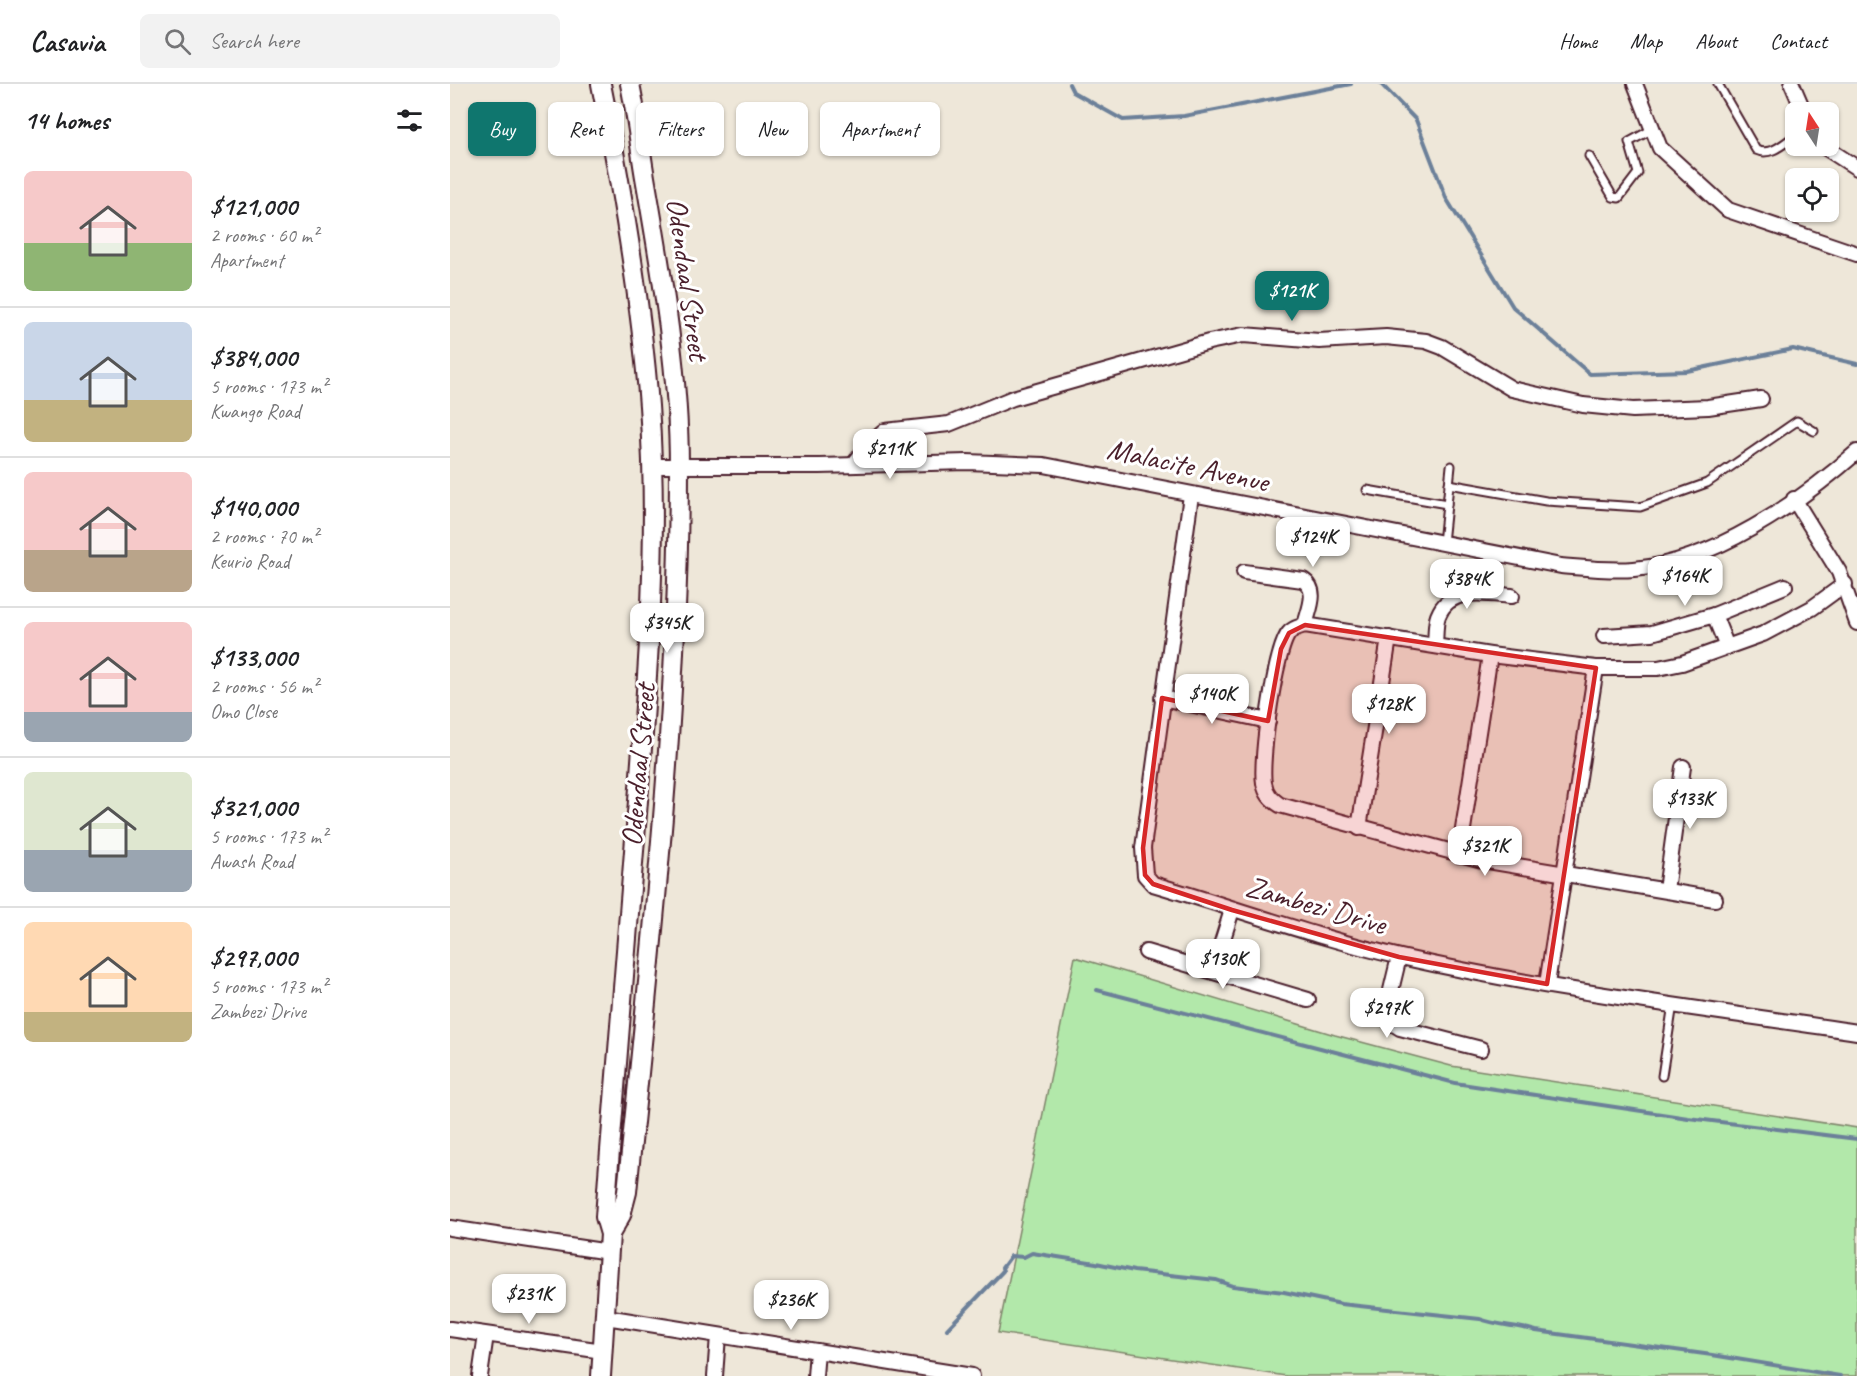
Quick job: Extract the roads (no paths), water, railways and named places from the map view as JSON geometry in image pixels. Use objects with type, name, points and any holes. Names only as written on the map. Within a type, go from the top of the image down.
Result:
[{"type":"street","name":"Odendaal Street","points":[[601,84],[620,180],[649,406],[651,466],[648,665],[605,1217],[610,1233],[601,1376]]},
{"type":"street","name":"Odendaal Street","points":[[610,1233],[621,1215],[627,1192],[666,779],[674,673],[679,465],[677,417],[658,251],[630,84]]},
{"type":"street","points":[[1635,84],[1652,130],[1664,152],[1728,210],[1857,254]]},
{"type":"street","points":[[1792,84],[1800,102]]},
{"type":"street","points":[[1838,156],[1857,168]]},
{"type":"street","points":[[853,465],[871,443],[885,431],[950,424],[1013,398],[1209,342],[1243,335],[1319,341],[1386,337],[1426,341],[1442,347],[1512,389],[1583,405],[1641,410],[1708,407],[1761,399]]},
{"type":"street","name":"Malacite Avenue","points":[[651,466],[968,462],[1044,465],[1131,480],[1191,495],[1561,566],[1634,569],[1682,560],[1706,550],[1794,499],[1857,452]]},
{"type":"street","name":"Zambezi Drive","points":[[1191,495],[1143,848],[1145,875],[1153,884],[1232,910],[1399,957],[1547,984],[1857,1032]]},
{"type":"street","points":[[1794,499],[1845,584],[1857,623]]},
{"type":"street","points":[[1244,572],[1303,580],[1310,585],[1313,591],[1305,625]]},
{"type":"street","points":[[1715,898],[1563,875],[1459,855],[1302,812],[1272,800],[1266,790],[1263,772],[1268,721],[1284,641],[1295,628],[1305,625],[1435,644],[1490,655],[1596,668],[1671,666],[1763,634],[1802,614],[1845,584]]},
{"type":"street","points":[[1604,636],[1652,633],[1713,615],[1785,586]]},
{"type":"street","points":[[1435,644],[1438,617],[1450,602],[1471,592],[1512,596]]},
{"type":"street","points":[[1713,615],[1727,647]]},
{"type":"street","points":[[1359,828],[1389,638]]},
{"type":"street","points":[[1459,855],[1490,655]]},
{"type":"street","points":[[1547,984],[1596,668]]},
{"type":"street","points":[[1162,698],[1268,721]]},
{"type":"street","points":[[1666,890],[1683,766]]},
{"type":"street","points":[[1213,971],[1232,910]]},
{"type":"street","points":[[1146,952],[1308,1000]]},
{"type":"street","points":[[1399,957],[1386,1011],[1389,1021],[1400,1028],[1482,1048]]},
{"type":"street","points":[[450,1228],[609,1252]]},
{"type":"street","points":[[606,1317],[817,1351],[915,1371],[972,1376]]},
{"type":"street","points":[[450,1329],[603,1351]]},
{"type":"street","points":[[480,1376],[486,1335]]},
{"type":"street","points":[[715,1376],[718,1336]]},
{"type":"street","points":[[815,1376],[817,1351]]},
{"type":"lane","points":[[1718,84],[1756,150],[1771,151],[1785,142]]},
{"type":"lane","points":[[1589,156],[1613,197],[1618,198],[1638,173],[1629,142],[1652,130]]},
{"type":"lane","points":[[1449,484],[1546,501],[1640,507],[1707,483],[1797,420],[1814,431]]},
{"type":"lane","points":[[1443,543],[1451,466]]},
{"type":"lane","points":[[1367,490],[1447,504]]},
{"type":"lane","points":[[1662,1076],[1673,1004]]},
{"type":"waterway","points":[[1069,84],[1073,92],[1123,120],[1184,116],[1351,84]]},
{"type":"waterway","points":[[1381,84],[1416,120],[1446,198],[1513,307],[1590,374],[1687,371],[1793,349],[1857,364]]},
{"type":"waterway","points":[[1097,990],[1455,1083],[1688,1118],[1857,1139]]},
{"type":"waterway","points":[[947,1329],[1003,1271],[1002,1268],[1011,1256],[1024,1257],[1032,1253],[1134,1271],[1216,1280],[1233,1286],[1284,1292],[1341,1304],[1480,1319],[1536,1331],[1712,1355],[1840,1376]]}]
